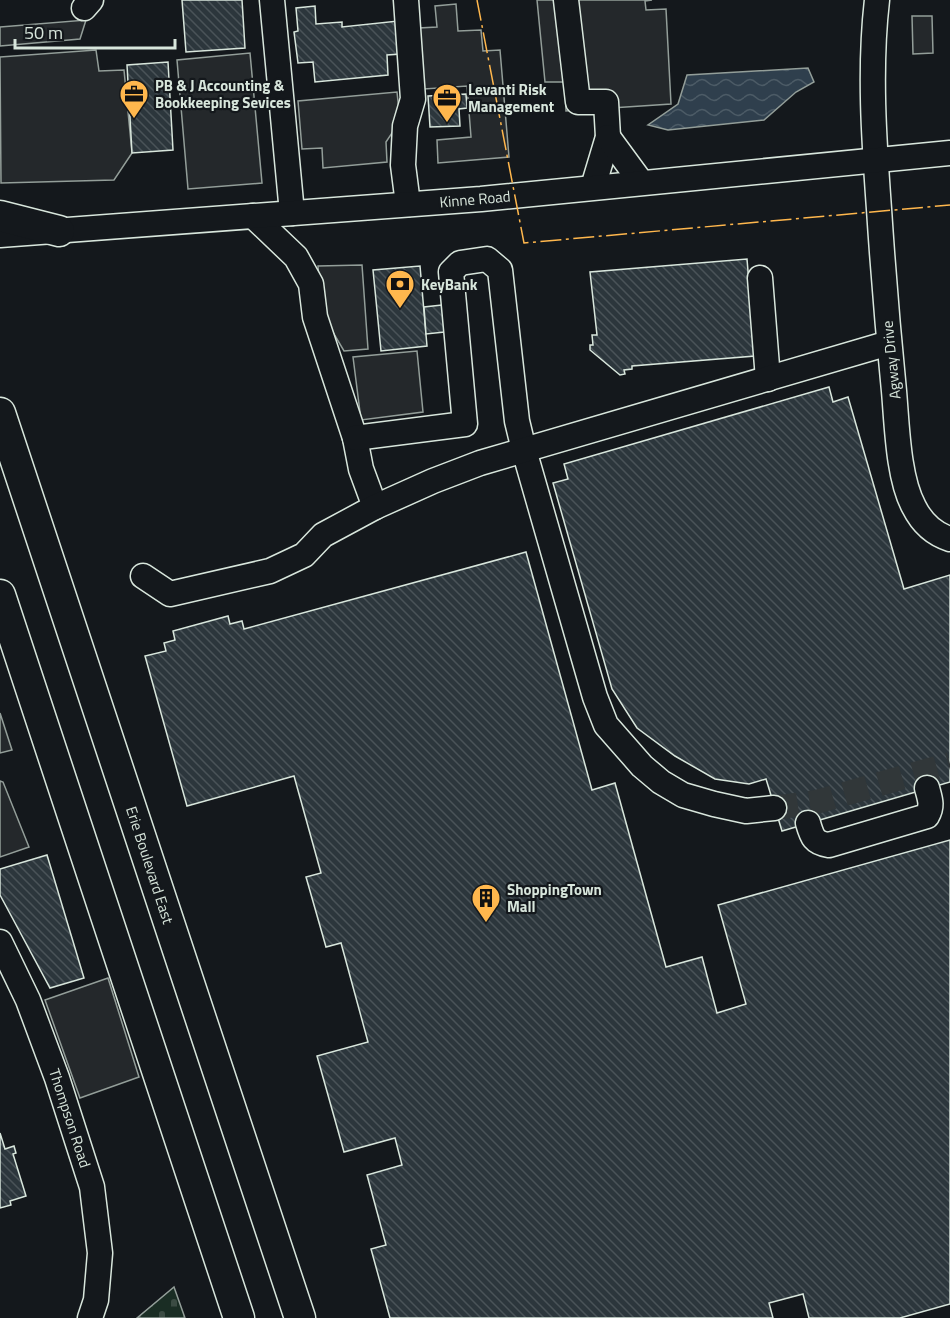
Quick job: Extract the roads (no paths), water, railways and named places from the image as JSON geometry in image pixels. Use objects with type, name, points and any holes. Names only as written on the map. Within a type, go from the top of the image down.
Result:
[{"type":"main road","points":[[0,216],[59,231]]},
{"type":"main road","name":"Erie Boulevard East","points":[[0,412],[300,1318]]},
{"type":"main road","points":[[0,595],[239,1318]]},
{"type":"street","points":[[272,0],[292,213]]},
{"type":"street","points":[[406,0],[413,99],[405,126],[403,165],[408,204]]},
{"type":"street","points":[[566,0],[578,102],[606,102],[608,137],[593,187]]},
{"type":"street","name":"Agway Drive","points":[[877,0],[872,66],[875,160],[889,343],[902,472],[913,507],[930,529],[950,539]]},
{"type":"street","points":[[608,137],[641,182]]},
{"type":"street","name":"Kinne Road","points":[[0,235],[481,199],[950,153]]},
{"type":"street","points":[[253,216],[296,257],[311,284],[315,317],[355,438],[361,469],[375,507]]},
{"type":"street","points":[[355,438],[465,424],[451,272],[460,263],[487,259],[500,270],[517,421],[524,450],[595,697],[606,725],[642,766],[661,782],[683,795],[746,811],[774,808]]},
{"type":"street","points":[[760,278],[768,378]]},
{"type":"street","points":[[143,576],[170,594],[270,571],[304,555],[323,535],[375,507],[480,463],[889,343]]},
{"type":"street","points":[[808,823],[812,838],[819,843],[829,845],[840,842],[927,816],[931,810],[931,804],[927,788]]},
{"type":"street","name":"Thompson Road","points":[[0,942],[28,1000],[57,1078],[92,1187],[100,1253],[93,1311]]},
{"type":"water","points":[[808,68],[814,82],[796,92],[764,120],[668,130],[648,125],[678,104],[687,75]]},
{"type":"tunnel","points":[[774,808],[816,802],[950,764]]},
{"type":"place","name":"PB & J Accounting & Bookkeeping Sevices","points":[[134,120]]},
{"type":"place","name":"Levanti Risk Management","points":[[447,124]]},
{"type":"place","name":"KeyBank","points":[[400,310]]},
{"type":"place","name":"ShoppingTown Mall","points":[[486,924]]}]
